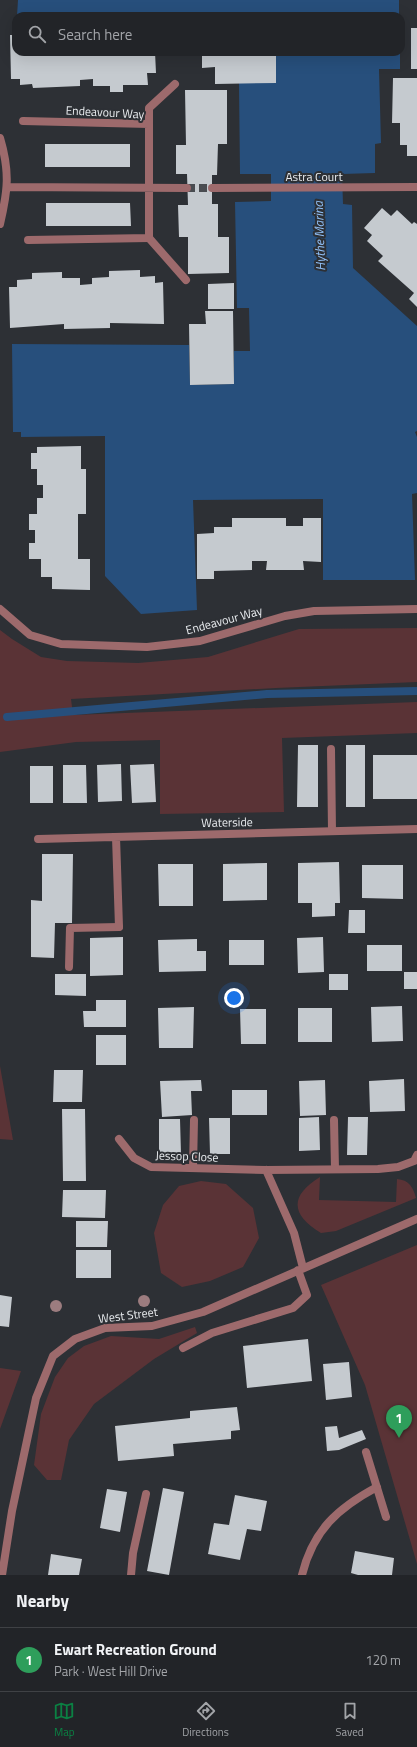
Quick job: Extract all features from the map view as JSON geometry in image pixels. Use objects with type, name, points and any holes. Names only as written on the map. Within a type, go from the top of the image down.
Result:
[{"type":"street","points":[[149,124],[149,108],[175,84]]},
{"type":"street","name":"Endeavour Way","points":[[23,121],[149,124],[149,238]]},
{"type":"street","points":[[0,138],[5,156],[8,187],[0,224]]},
{"type":"street","points":[[8,187],[188,188]]},
{"type":"street","name":"Astra Court","points":[[212,188],[417,187]]},
{"type":"street","points":[[28,240],[149,238],[186,280]]},
{"type":"street","name":"Endeavour Way","points":[[0,609],[30,635],[61,644],[147,647],[200,641],[285,616],[314,611],[417,609]]},
{"type":"street","points":[[332,748],[332,831]]},
{"type":"street","name":"Waterside","points":[[38,839],[417,829]]},
{"type":"street","points":[[70,967],[70,928],[119,927],[116,837]]},
{"type":"street","points":[[193,1168],[194,1120]]},
{"type":"street","points":[[334,1120],[334,1169]]},
{"type":"street","name":"Jessop Close","points":[[119,1139],[134,1158],[151,1167],[266,1170],[398,1167],[414,1161],[417,1156]]},
{"type":"street","points":[[183,1348],[212,1333],[293,1308],[306,1295],[294,1233],[266,1170]]},
{"type":"street","name":"West Street","points":[[2,1575],[12,1511],[36,1398],[53,1356],[75,1338],[105,1328],[152,1326],[203,1312],[417,1219]]},
{"type":"street","points":[[366,1452],[386,1517]]},
{"type":"street","points":[[302,1575],[306,1559],[326,1523],[352,1501],[377,1487]]},
{"type":"street","points":[[131,1575],[133,1553],[146,1494]]},
{"type":"shaded area","points":[[417,628],[417,682],[71,699],[73,715],[417,702],[417,733],[282,738],[284,812],[160,814],[160,740],[76,742],[0,752],[0,630],[41,657],[67,661],[138,663],[208,657],[299,629]]},
{"type":"shaded area","points":[[0,1066],[13,1140],[0,1139]]},
{"type":"shaded area","points":[[320,1177],[319,1200],[396,1202],[397,1179],[405,1181],[410,1185],[416,1198],[336,1231],[321,1233],[304,1219],[299,1212],[298,1205],[299,1198],[303,1191]]},
{"type":"shaded area","points":[[201,1181],[226,1184],[253,1208],[259,1238],[243,1267],[210,1281],[182,1287],[161,1273],[154,1233],[163,1205],[179,1186]]},
{"type":"shaded area","points":[[417,1245],[417,1564],[365,1385],[321,1285]]},
{"type":"shaded area","points":[[195,1327],[197,1333],[154,1359],[94,1404],[69,1440],[61,1480],[47,1480],[34,1465],[41,1414],[55,1377],[68,1358],[84,1346],[111,1336],[159,1339]]},
{"type":"shaded area","points":[[0,1368],[21,1371],[0,1429]]},
{"type":"water","points":[[18,0],[399,0],[399,12],[17,12]]},
{"type":"water","name":"Hythe Marina","points":[[276,56],[400,56],[400,69],[379,69],[381,143],[375,144],[375,173],[342,174],[343,204],[352,205],[353,268],[417,326],[417,431],[415,432],[417,437],[417,493],[412,494],[415,580],[323,580],[323,499],[193,500],[197,610],[141,614],[105,576],[105,436],[21,437],[21,432],[13,432],[12,344],[189,345],[190,385],[234,384],[234,351],[250,351],[249,308],[237,308],[235,202],[271,201],[271,174],[240,174],[239,83],[276,83]]},
{"type":"building","points":[[411,28],[417,28],[417,69],[411,69]]},
{"type":"building","points":[[10,35],[12,35],[12,56],[155,56],[156,73],[147,73],[148,85],[123,85],[123,92],[110,92],[110,86],[93,86],[93,79],[80,80],[80,86],[33,88],[32,84],[20,85],[20,79],[11,79]]},
{"type":"building","points":[[202,56],[276,56],[276,83],[215,84],[215,67],[202,68]]},
{"type":"building","points":[[393,78],[417,78],[417,156],[407,156],[407,145],[400,145],[400,123],[392,123]]},
{"type":"building","points":[[185,90],[227,90],[227,144],[218,144],[217,175],[212,175],[212,204],[218,204],[218,237],[229,237],[229,273],[188,274],[188,237],[179,237],[178,205],[188,205],[187,174],[176,174],[176,145],[186,145]]},
{"type":"building","points":[[45,144],[130,144],[130,167],[45,167]]},
{"type":"building","points":[[46,203],[130,203],[131,226],[46,226]]},
{"type":"building","points":[[382,208],[391,216],[397,210],[412,224],[414,222],[417,224],[417,307],[409,299],[414,293],[378,261],[383,256],[367,241],[372,235],[364,228]]},
{"type":"building","points":[[140,270],[140,277],[155,276],[155,283],[163,282],[164,324],[110,323],[110,328],[64,329],[64,324],[10,328],[9,287],[17,287],[17,280],[32,279],[32,273],[62,272],[62,278],[80,278],[80,285],[92,284],[92,278],[109,277],[109,271]]},
{"type":"building","points":[[234,283],[234,309],[208,309],[208,284]]},
{"type":"building","points":[[205,311],[233,311],[234,384],[190,385],[189,324],[206,324]]},
{"type":"building","points":[[81,446],[81,469],[86,469],[86,514],[78,514],[78,559],[90,559],[90,590],[52,589],[52,577],[41,577],[41,559],[29,559],[29,543],[35,543],[35,530],[29,530],[29,514],[37,514],[37,498],[43,498],[43,485],[37,485],[37,469],[31,469],[31,453],[37,453],[37,447]]},
{"type":"building","points":[[232,518],[286,518],[286,526],[303,526],[303,518],[321,518],[321,562],[303,561],[304,570],[266,570],[267,561],[252,561],[252,570],[214,571],[214,579],[197,579],[197,534],[214,533],[214,527],[232,527]]},
{"type":"building","points":[[298,745],[318,745],[318,807],[297,807]]},
{"type":"building","points":[[346,745],[365,745],[365,807],[346,807]]},
{"type":"building","points":[[373,755],[417,755],[417,799],[373,799]]},
{"type":"building","points":[[121,764],[122,801],[98,802],[97,765]]},
{"type":"building","points":[[154,764],[156,802],[132,803],[130,765]]},
{"type":"building","points":[[63,765],[86,765],[87,803],[63,803]]},
{"type":"building","points":[[30,766],[53,766],[53,803],[30,803]]},
{"type":"building","points":[[42,854],[73,854],[72,923],[55,923],[54,958],[31,957],[31,900],[42,901]]},
{"type":"building","points":[[339,862],[340,903],[335,903],[335,916],[312,917],[312,903],[298,903],[298,863]]},
{"type":"building","points":[[267,863],[267,900],[223,901],[223,864]]},
{"type":"building","points":[[158,864],[193,864],[193,906],[159,906]]},
{"type":"building","points":[[362,865],[403,865],[403,899],[362,898]]},
{"type":"building","points":[[349,910],[365,910],[365,933],[348,933]]},
{"type":"building","points":[[123,937],[123,975],[90,976],[90,938]]},
{"type":"building","points":[[323,937],[324,972],[298,973],[297,938]]},
{"type":"building","points":[[197,939],[197,951],[206,951],[206,971],[159,972],[158,940]]},
{"type":"building","points":[[229,940],[264,940],[264,965],[229,965]]},
{"type":"building","points":[[367,945],[402,945],[402,971],[367,971]]},
{"type":"building","points":[[404,972],[417,972],[417,989],[404,989]]},
{"type":"building","points":[[55,974],[86,974],[86,996],[55,995]]},
{"type":"building","points":[[329,974],[348,974],[348,990],[329,990]]},
{"type":"building","points":[[96,1000],[126,1000],[126,1027],[84,1027],[83,1011],[96,1011]]},
{"type":"building","points":[[402,1006],[403,1041],[372,1042],[371,1007]]},
{"type":"building","points":[[194,1007],[193,1048],[159,1048],[158,1008]]},
{"type":"building","points":[[298,1008],[332,1008],[332,1042],[298,1042]]},
{"type":"building","points":[[240,1009],[266,1009],[266,1044],[241,1044]]},
{"type":"building","points":[[96,1035],[126,1035],[126,1065],[96,1065]]},
{"type":"building","points":[[54,1070],[83,1070],[82,1102],[53,1102]]},
{"type":"building","points":[[404,1079],[405,1111],[370,1112],[369,1081]]},
{"type":"building","points":[[201,1080],[202,1091],[191,1091],[192,1115],[162,1117],[160,1081]]},
{"type":"building","points":[[325,1080],[326,1115],[300,1116],[299,1081]]},
{"type":"building","points":[[232,1090],[267,1090],[267,1115],[232,1115]]},
{"type":"building","points":[[62,1109],[85,1109],[86,1181],[63,1181]]},
{"type":"building","points":[[319,1117],[320,1150],[299,1151],[299,1118]]},
{"type":"building","points":[[348,1117],[368,1117],[367,1155],[347,1155]]},
{"type":"building","points":[[209,1118],[230,1118],[230,1154],[210,1154]]},
{"type":"building","points":[[159,1119],[180,1119],[181,1154],[159,1154]]},
{"type":"building","points":[[63,1190],[106,1190],[105,1218],[62,1217]]},
{"type":"building","points":[[76,1221],[108,1221],[107,1247],[76,1247]]},
{"type":"building","points":[[76,1250],[111,1250],[111,1278],[76,1278]]},
{"type":"building","points":[[0,1295],[12,1297],[9,1327],[0,1326]]},
{"type":"building","points":[[308,1339],[312,1381],[247,1388],[243,1346]]},
{"type":"building","points":[[349,1362],[352,1397],[326,1400],[323,1364]]},
{"type":"building","points":[[237,1407],[240,1430],[231,1431],[231,1439],[173,1444],[174,1456],[118,1461],[115,1426],[190,1418],[190,1411]]},
{"type":"building","points":[[337,1426],[339,1438],[362,1430],[366,1439],[339,1450],[327,1451],[325,1427]]},
{"type":"building","points":[[163,1488],[184,1492],[169,1575],[147,1571]]},
{"type":"building","points":[[107,1489],[127,1492],[120,1532],[100,1528]]},
{"type":"building","points":[[235,1495],[267,1501],[261,1531],[247,1529],[240,1560],[208,1554],[214,1523],[229,1525]]},
{"type":"building","points":[[355,1551],[394,1558],[392,1575],[358,1575],[351,1573]]},
{"type":"building","points":[[51,1554],[82,1559],[79,1575],[48,1575]]},
{"type":"waterway","points":[[7,717],[267,694],[417,691]]},
{"type":"tunnel","points":[[187,188],[212,188]]},
{"type":"place","name":"Ewart Recreation Ground","points":[[399,1438]]}]
